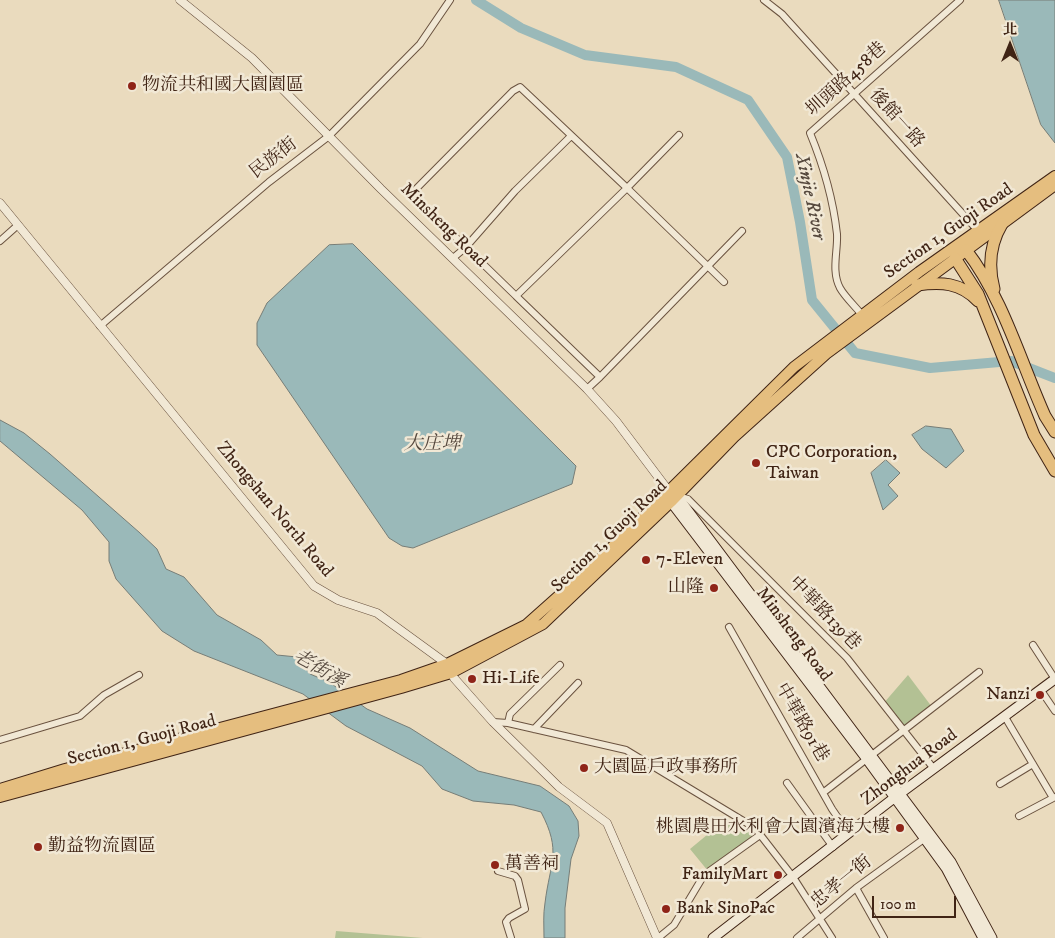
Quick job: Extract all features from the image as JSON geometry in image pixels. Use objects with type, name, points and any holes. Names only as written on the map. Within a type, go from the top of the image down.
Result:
[{"type":"highway","points":[[1002,224],[992,244],[993,284],[1009,331],[1045,416],[1055,432]]},
{"type":"highway","points":[[966,250],[979,267],[998,302]]},
{"type":"highway","points":[[955,253],[984,308],[1034,435],[1054,470]]},
{"type":"highway","points":[[917,286],[932,283],[955,285],[966,290],[984,308]]},
{"type":"main road","name":"Section 1, Guoji Road","points":[[0,797],[292,713],[401,684],[449,668],[544,624],[734,437],[866,318],[981,234],[1055,176]]},
{"type":"main road","name":"Section 1, Guoji Road","points":[[966,250],[981,234],[1002,224],[1055,185]]},
{"type":"main road","points":[[955,253],[966,250]]},
{"type":"main road","name":"Section 1, Guoji Road","points":[[672,496],[794,367],[807,356],[917,286],[955,253]]},
{"type":"main road","name":"Minsheng Road","points":[[672,496],[869,756],[927,836]]},
{"type":"main road","name":"Zhonghua Road","points":[[713,938],[898,796],[1055,679]]},
{"type":"main road","name":"Section 1, Guoji Road","points":[[0,789],[65,768],[292,713]]},
{"type":"main road","points":[[927,836],[983,938]]},
{"type":"main road","points":[[927,836],[951,862],[992,938]]},
{"type":"street","name":"Minsheng Road","points":[[180,0],[252,58],[328,136],[587,389],[616,421],[672,496]]},
{"type":"street","name":"民族街","points":[[100,326],[269,182],[328,136],[420,44],[435,26],[450,0]]},
{"type":"street","name":"後館一路","points":[[764,0],[782,14],[981,234]]},
{"type":"street","name":"圳頭路458巷","points":[[866,318],[839,288],[835,268],[837,237],[832,196],[826,172],[810,134],[960,0]]},
{"type":"street","points":[[600,377],[411,194],[514,91],[520,87],[724,282]]},
{"type":"street","points":[[516,296],[679,135]]},
{"type":"street","points":[[453,258],[466,248],[515,191],[571,136]]},
{"type":"street","name":"Zhongshan North Road","points":[[0,203],[314,586],[338,600],[378,613],[449,668],[493,722],[559,787],[607,823],[658,938]]},
{"type":"street","points":[[0,241],[18,225]]},
{"type":"street","points":[[587,389],[742,231]]},
{"type":"street","name":"中華路139巷","points":[[672,496],[688,499],[846,658],[934,769]]},
{"type":"street","name":"中華路91巷","points":[[729,627],[824,792],[832,810],[849,834]]},
{"type":"street","points":[[1033,645],[1055,679]]},
{"type":"street","points":[[508,723],[510,714],[560,665]]},
{"type":"street","points":[[824,792],[979,672]]},
{"type":"street","points":[[0,740],[80,716],[104,695],[139,675]]},
{"type":"street","points":[[534,729],[578,683]]},
{"type":"street","points":[[1040,689],[1055,711]]},
{"type":"street","points":[[1005,716],[1054,797],[1019,816]]},
{"type":"street","points":[[493,722],[508,723],[619,748],[637,755],[755,828],[793,877],[832,938]]},
{"type":"street","points":[[1000,784],[1033,764]]},
{"type":"street","points":[[787,782],[833,847]]},
{"type":"street","points":[[658,938],[674,925],[704,875],[760,834]]},
{"type":"street","name":"忠孝一街","points":[[796,938],[820,920],[856,888],[927,836]]},
{"type":"street","points":[[498,871],[515,876],[518,880],[525,909],[508,918],[506,922],[511,938]]},
{"type":"street","points":[[856,888],[882,935],[873,938]]},
{"type":"green space","points":[[908,675],[932,707],[902,730],[883,704]]},
{"type":"green space","points":[[725,820],[750,830],[753,836],[708,871],[690,849]]},
{"type":"green space","points":[[336,931],[423,938],[335,938]]},
{"type":"water","points":[[999,0],[1055,0],[1055,143],[1041,125]]},
{"type":"water","name":"大庄埤","points":[[353,244],[576,466],[572,484],[413,548],[402,546],[389,538],[257,345],[257,323],[267,303],[329,245]]},
{"type":"water","points":[[0,420],[24,433],[140,533],[157,549],[166,569],[184,577],[217,615],[261,640],[277,655],[297,657],[310,674],[329,682],[367,709],[410,728],[478,771],[540,786],[569,806],[578,821],[579,836],[571,859],[565,908],[565,938],[544,938],[544,907],[553,848],[551,837],[541,812],[514,805],[473,801],[442,789],[422,766],[346,726],[303,694],[194,651],[162,631],[116,579],[109,561],[109,542],[82,510],[0,441]]},
{"type":"water","points":[[926,426],[951,429],[964,451],[946,468],[922,449],[912,435]]},
{"type":"water","points":[[886,460],[900,473],[888,485],[898,496],[883,510],[871,473]]},
{"type":"waterway","name":"Xinjie River","points":[[476,0],[521,28],[585,55],[676,67],[748,100],[787,157],[800,222],[812,300],[855,353],[930,368],[1011,361],[1055,378]]},
{"type":"place","name":"物流共和國大園園區","points":[[132,86]]},
{"type":"place","name":"CPC Corporation, Taiwan","points":[[756,463]]},
{"type":"place","name":"7-Eleven","points":[[646,560]]},
{"type":"place","name":"山隆","points":[[714,588]]},
{"type":"place","name":"Hi-Life","points":[[472,679]]},
{"type":"place","name":"Nanzi","points":[[1040,695]]},
{"type":"place","name":"大園區戶政事務所","points":[[584,768]]},
{"type":"place","name":"桃園農田水利會大園濱海大樓","points":[[900,828]]},
{"type":"place","name":"勤益物流園區","points":[[38,847]]},
{"type":"place","name":"萬善祠","points":[[495,865]]},
{"type":"place","name":"FamilyMart","points":[[778,875]]},
{"type":"place","name":"Bank SinoPac","points":[[666,909]]},
{"type":"water label","name":"老街溪","points":[[319,670]]}]
